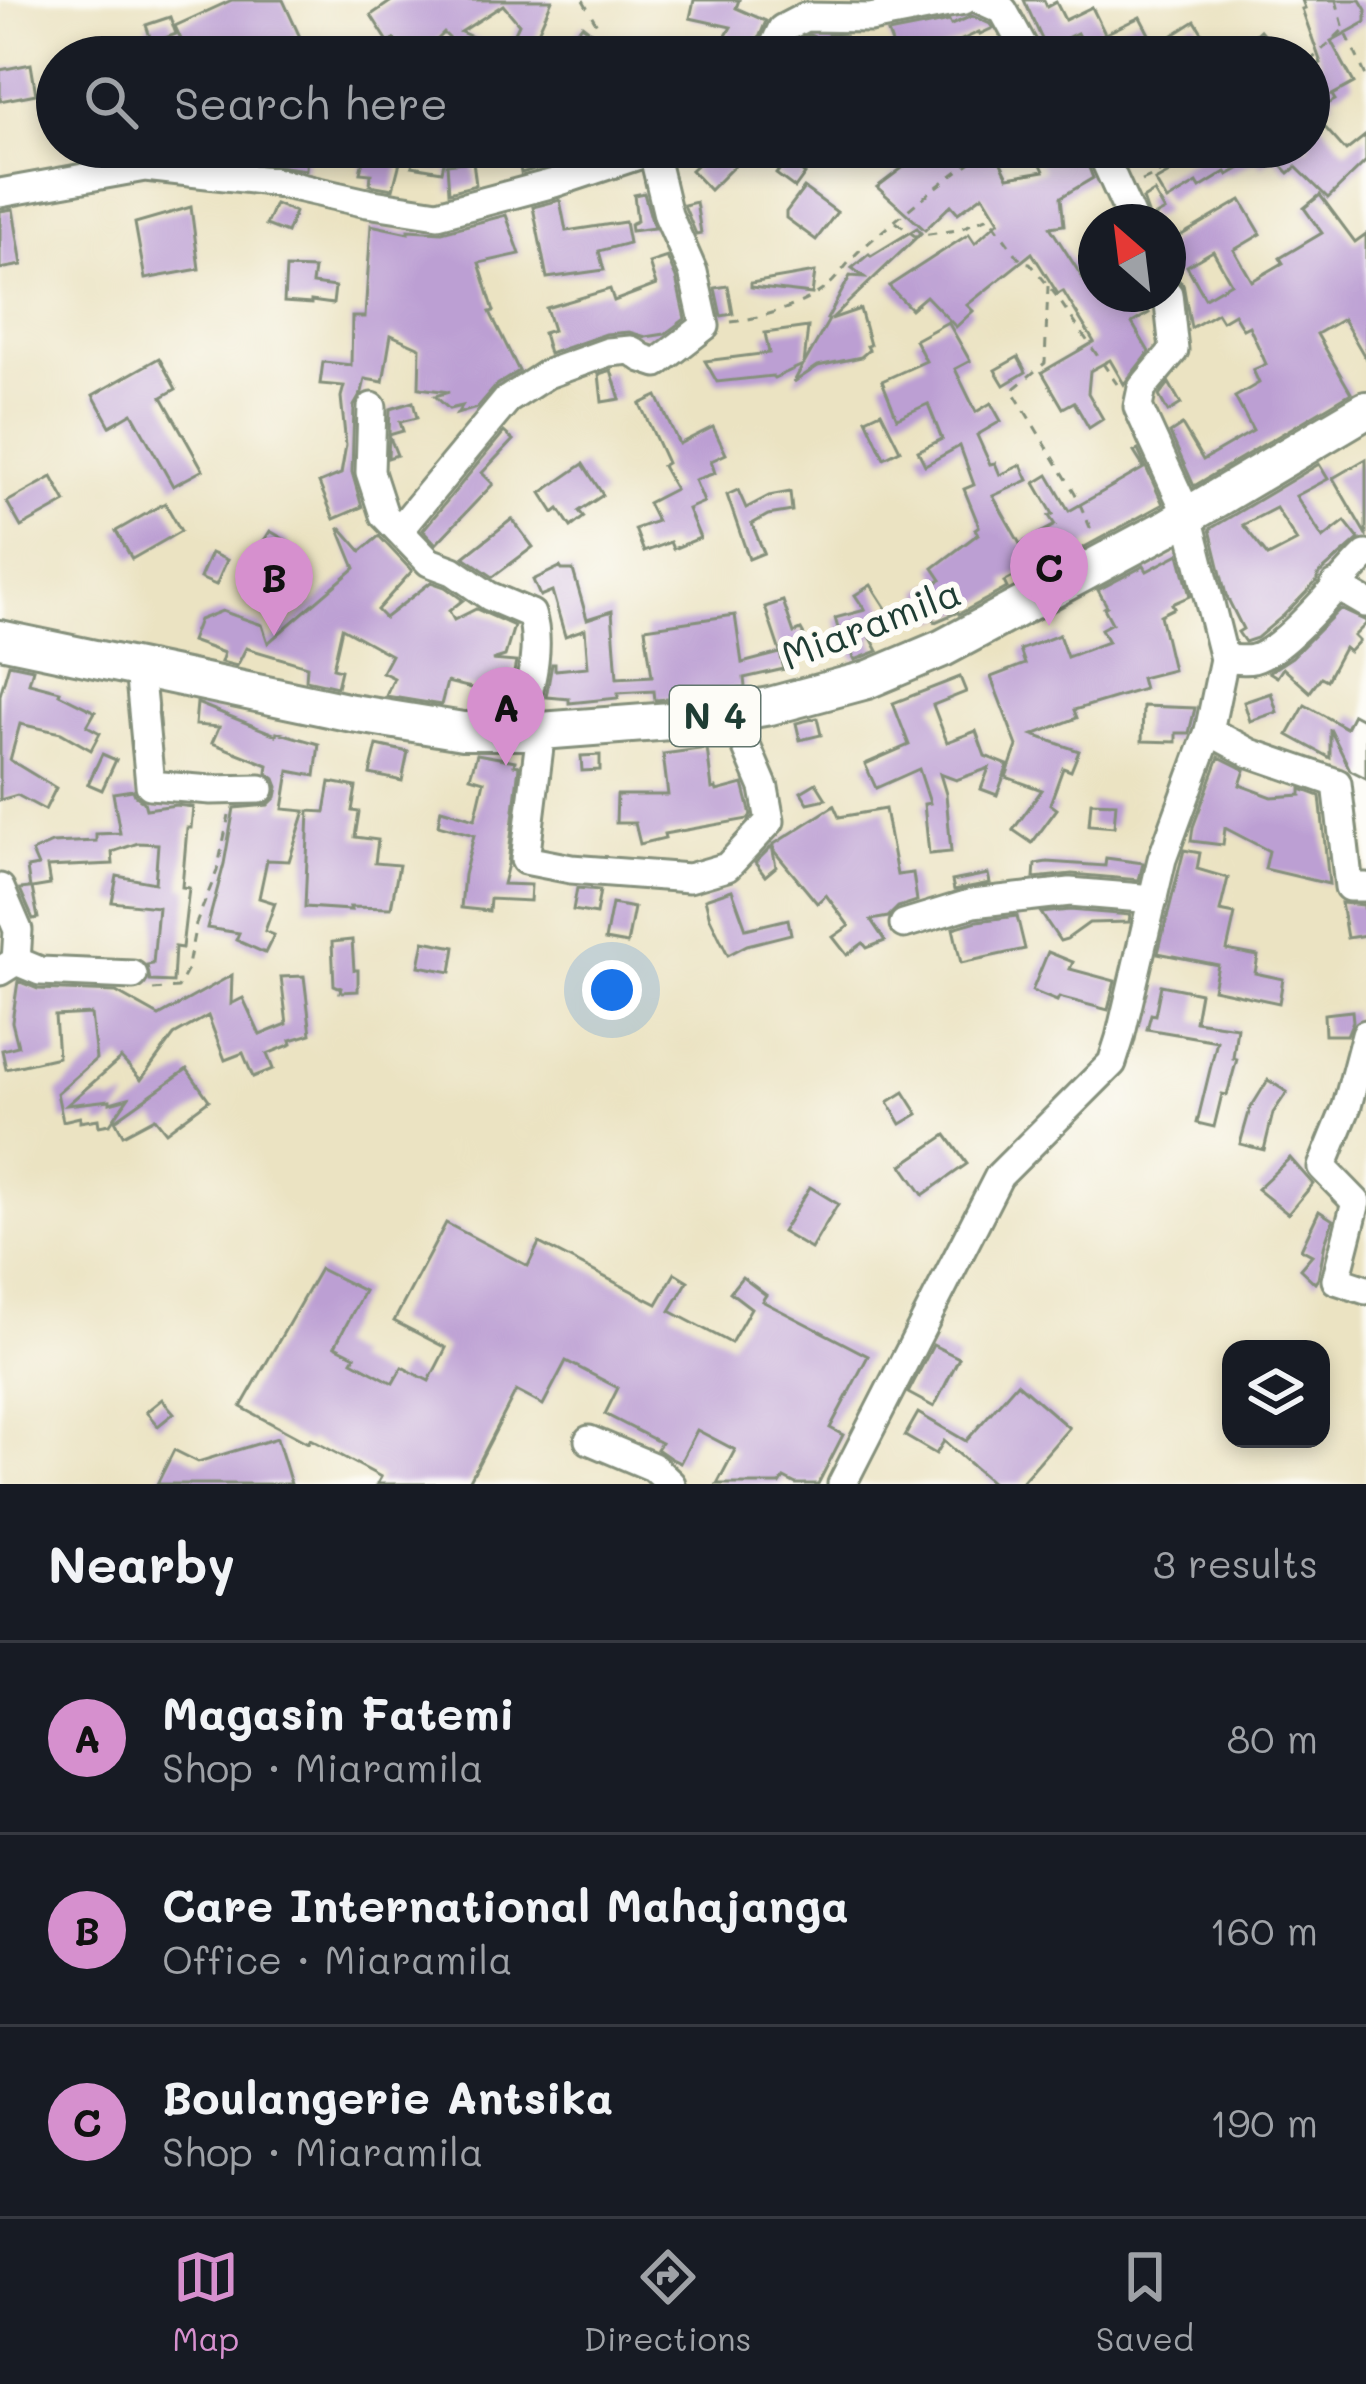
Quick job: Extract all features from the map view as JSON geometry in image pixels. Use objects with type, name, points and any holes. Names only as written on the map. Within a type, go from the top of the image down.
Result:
[{"type":"main road","name":"Miaramila","points":[[0,639],[352,713],[463,730],[530,731],[733,713],[867,680],[944,648],[1104,564],[1366,410]]},
{"type":"street","points":[[779,36],[782,29],[805,17],[870,18],[964,0]]},
{"type":"street","points":[[981,0],[1003,10],[1017,36]]},
{"type":"street","points":[[0,193],[139,168]]},
{"type":"street","points":[[154,168],[270,181],[438,214],[601,168]]},
{"type":"street","points":[[399,530],[507,400],[547,374],[608,352],[631,350],[657,363],[704,326],[693,272],[668,215],[661,168]]},
{"type":"street","points":[[1108,168],[1124,204]]},
{"type":"street","points":[[842,1484],[999,1176],[1112,1063],[1162,860],[1209,731],[1224,659],[1188,516],[1138,407],[1142,388],[1174,350],[1170,312]]},
{"type":"street","points":[[372,407],[370,472],[384,514],[429,562],[531,614],[536,630],[525,860],[571,869],[689,878],[727,867],[770,821],[764,788],[733,713]]},
{"type":"street","points":[[1224,659],[1255,659],[1297,631],[1366,555]]},
{"type":"street","points":[[1335,585],[1366,604]]},
{"type":"street","points":[[139,668],[150,785],[260,789]]},
{"type":"street","points":[[1209,731],[1250,753],[1337,783],[1348,886],[1366,887]]},
{"type":"street","points":[[0,888],[18,930],[8,966],[134,975]]},
{"type":"street","points":[[904,924],[973,903],[1070,892],[1153,898]]},
{"type":"street","points":[[1366,1034],[1347,1106],[1322,1167],[1357,1202],[1336,1280],[1366,1290]]},
{"type":"street","points":[[590,1440],[653,1467],[671,1484]]},
{"type":"path","points":[[583,0],[603,36]]},
{"type":"path","points":[[1336,0],[1366,76]]},
{"type":"path","points":[[1330,42],[1344,29]]},
{"type":"path","points":[[704,326],[759,318],[832,284],[853,255],[960,168]]},
{"type":"path","points":[[1119,192],[1171,168]]},
{"type":"path","points":[[895,220],[915,236],[957,230],[989,217],[1022,262],[1030,263],[1048,285],[1123,393],[1138,407]]},
{"type":"path","points":[[1048,285],[1045,362],[1012,390],[1075,493],[1104,564]]},
{"type":"path","points":[[134,975],[149,991],[178,988],[217,871],[232,790]]},
{"type":"building","points":[[232,0],[283,0],[300,36],[180,36],[175,26]]},
{"type":"building","points":[[393,0],[552,0],[536,36],[513,36],[519,24],[503,5],[461,32],[470,36],[384,36],[371,15]]},
{"type":"building","points":[[694,0],[739,0],[736,8],[766,21],[760,36],[726,36],[731,27],[690,18]]},
{"type":"building","points":[[1024,0],[1044,0],[1047,7],[1056,2],[1065,20],[1092,7],[1105,34],[1140,17],[1150,36],[1077,33],[1040,36]]},
{"type":"building","points":[[1302,0],[1360,0],[1366,10],[1366,22],[1331,41],[1354,83],[1332,95],[1335,100],[1330,103],[1330,36],[1312,36]]},
{"type":"building","points":[[972,16],[993,28],[970,36],[888,33],[949,21],[951,25]]},
{"type":"building","points":[[170,17],[176,34],[150,36],[146,25]]},
{"type":"building","points":[[1195,21],[1204,36],[1174,36]]},
{"type":"building","points":[[582,25],[595,35],[594,36],[574,36]]},
{"type":"building","points":[[31,64],[36,94],[0,101],[0,70]]},
{"type":"building","points":[[1330,133],[1346,151],[1366,135],[1366,161],[1328,198],[1297,168],[1330,168]]},
{"type":"building","points":[[361,168],[398,168],[393,189],[370,185],[371,174],[360,173]]},
{"type":"building","points":[[447,168],[474,168],[476,185],[449,192]]},
{"type":"building","points":[[693,168],[732,168],[710,190]]},
{"type":"building","points":[[781,168],[803,168],[805,174],[795,188],[776,174]]},
{"type":"building","points":[[902,168],[1004,168],[1008,177],[1043,168],[1089,168],[1093,178],[1061,197],[1064,225],[1050,227],[1078,271],[1078,312],[1149,313],[1132,323],[1149,352],[1124,384],[1110,360],[1090,371],[1088,393],[1103,419],[1089,428],[1074,402],[1063,408],[1042,372],[1094,342],[1063,291],[1058,294],[1032,253],[967,305],[973,311],[956,327],[926,296],[911,309],[889,286],[969,234],[975,243],[999,221],[983,195],[958,213],[951,205],[925,230],[877,187]]},
{"type":"building","points":[[1178,168],[1241,168],[1200,188],[1197,183],[1167,201],[1155,181]]},
{"type":"building","points":[[804,188],[837,212],[816,240],[786,218]]},
{"type":"building","points":[[1154,192],[1161,204],[1145,204],[1143,199]]},
{"type":"building","points":[[644,193],[654,228],[631,231],[630,224],[637,221],[634,195]]},
{"type":"building","points":[[1320,195],[1355,242],[1366,234],[1366,359],[1343,319],[1317,334],[1351,393],[1194,486],[1170,433],[1182,425],[1203,460],[1253,431],[1235,397],[1259,383],[1253,370],[1266,364],[1249,326],[1243,329],[1234,314],[1222,321],[1217,313],[1191,328],[1186,300],[1186,232],[1241,200],[1261,234],[1234,250],[1252,281],[1322,233],[1304,208]],"holes":[[[1213,251],[1231,283],[1205,298],[1187,266]]]},
{"type":"building","points":[[560,200],[566,231],[625,222],[629,243],[599,251],[604,270],[547,278],[533,207]]},
{"type":"building","points":[[696,202],[701,233],[696,234],[684,205]]},
{"type":"building","points":[[275,204],[295,212],[287,233],[266,225]]},
{"type":"building","points":[[191,207],[199,269],[145,279],[135,223]]},
{"type":"building","points":[[13,209],[22,265],[0,269],[0,211]]},
{"type":"building","points":[[506,215],[520,254],[479,263],[494,311],[490,312],[519,371],[497,385],[477,408],[457,414],[462,406],[449,409],[435,396],[449,392],[419,388],[420,348],[391,335],[383,382],[365,379],[354,406],[352,472],[362,507],[334,519],[319,483],[341,474],[346,445],[344,386],[320,384],[323,362],[351,365],[352,317],[365,317],[371,225],[408,233],[442,232]]},
{"type":"building","points":[[917,228],[921,233],[831,319],[860,309],[870,345],[861,357],[818,366],[794,382],[803,365],[774,378],[717,382],[705,361],[769,353],[765,333],[808,327],[804,364],[850,276],[864,277],[852,268]]},
{"type":"building","points":[[667,257],[685,319],[665,334],[606,334],[549,354],[543,333],[553,330],[546,308],[610,289],[614,301],[656,285],[649,263]]},
{"type":"building","points":[[286,268],[314,269],[312,284],[335,287],[333,304],[284,302]]},
{"type":"building","points":[[815,272],[812,294],[751,287],[751,283]]},
{"type":"building","points":[[728,286],[733,314],[721,316],[715,288]]},
{"type":"building","points":[[948,322],[970,361],[955,369],[976,412],[991,403],[1001,421],[977,435],[990,464],[995,463],[1000,475],[1021,465],[1028,480],[993,496],[1020,544],[1055,525],[1035,483],[1048,475],[1069,511],[1144,468],[1134,452],[1138,450],[1163,504],[1068,556],[1066,552],[1039,563],[1004,582],[1007,588],[935,622],[920,590],[941,580],[933,568],[978,534],[964,489],[974,485],[960,446],[925,465],[918,451],[942,439],[928,404],[897,418],[882,381],[926,361],[915,340]]},
{"type":"building","points":[[1018,357],[1026,372],[1004,385],[995,370]]},
{"type":"building","points":[[159,358],[176,389],[162,397],[203,470],[173,486],[132,413],[110,426],[93,395]]},
{"type":"building","points":[[611,370],[620,399],[602,402],[599,374]]},
{"type":"building","points":[[1169,383],[1181,404],[1168,412],[1159,396]]},
{"type":"building","points":[[657,396],[679,444],[713,427],[726,454],[711,461],[715,473],[695,480],[704,502],[688,509],[700,538],[673,549],[670,542],[644,552],[635,529],[657,521],[648,503],[675,489],[640,404]]},
{"type":"building","points":[[413,402],[417,418],[400,422],[403,431],[389,435],[397,455],[388,458],[390,409]]},
{"type":"building","points":[[881,412],[900,450],[884,458],[866,419]]},
{"type":"building","points":[[504,432],[513,440],[482,473],[493,484],[436,544],[423,530]]},
{"type":"building","points":[[1366,459],[1366,535],[1333,478]]},
{"type":"building","points":[[583,464],[603,495],[579,511],[584,517],[571,527],[541,493]]},
{"type":"building","points":[[1319,464],[1328,479],[1296,496],[1323,538],[1345,521],[1359,539],[1318,575],[1283,616],[1245,642],[1226,595],[1210,529]],"holes":[[[1276,508],[1297,541],[1268,556],[1243,525]]]},
{"type":"building","points":[[52,477],[66,502],[21,527],[7,502]]},
{"type":"building","points":[[738,490],[746,508],[790,492],[792,511],[768,515],[752,524],[764,553],[749,559],[727,495]]},
{"type":"building","points":[[165,503],[181,531],[132,559],[116,531]]},
{"type":"building","points":[[512,519],[533,547],[493,577],[464,557]]},
{"type":"building","points":[[341,528],[361,551],[379,536],[412,571],[377,610],[385,618],[431,582],[463,600],[449,611],[454,620],[476,609],[514,626],[505,656],[492,660],[516,662],[509,697],[447,682],[441,705],[386,696],[394,678],[382,672],[391,655],[342,628],[333,668],[341,670],[337,687],[306,680],[307,666],[246,648],[237,666],[221,662],[224,653],[191,641],[199,620],[222,611],[262,625],[268,643],[355,568]]},
{"type":"building","points":[[270,531],[289,542],[280,558],[260,547]]},
{"type":"building","points":[[211,553],[227,560],[216,585],[200,578]]},
{"type":"building","points":[[1179,554],[1190,596],[1160,615],[1173,670],[1141,678],[1144,689],[1074,710],[1077,718],[1033,735],[1079,751],[1071,771],[1063,768],[1050,804],[1057,809],[1032,843],[1013,830],[1042,790],[1006,777],[1017,746],[991,677],[1025,664],[1020,650],[1059,635],[1067,657],[1108,642],[1101,629],[1112,623],[1098,590]]},
{"type":"building","points":[[560,567],[573,570],[587,619],[612,611],[617,678],[652,676],[645,628],[735,615],[742,663],[780,653],[784,669],[744,678],[745,687],[693,697],[655,700],[654,691],[569,703],[569,699],[546,697],[552,664],[555,670],[588,667],[585,629],[565,636],[552,591],[540,596],[533,580]]},
{"type":"building","points":[[871,585],[887,610],[877,616],[885,630],[871,638],[878,651],[855,660],[846,641],[842,642],[835,618],[865,610],[855,595]]},
{"type":"building","points":[[783,601],[794,633],[801,630],[810,646],[783,661],[765,607]]},
{"type":"building","points":[[1340,609],[1366,624],[1354,636],[1359,641],[1349,652],[1344,648],[1327,680],[1321,677],[1310,692],[1283,668],[1277,677],[1269,672],[1292,657]]},
{"type":"building","points":[[9,664],[33,669],[29,683],[60,691],[95,712],[87,726],[100,733],[91,750],[61,733],[20,724],[10,760],[56,788],[45,810],[17,795],[0,800],[0,695]]},
{"type":"building","points":[[960,677],[966,692],[933,705],[947,742],[976,731],[985,756],[1008,765],[997,795],[981,789],[989,768],[956,780],[940,774],[951,852],[929,854],[924,804],[930,803],[919,769],[876,788],[865,764],[909,745],[893,703]]},
{"type":"building","points":[[1271,693],[1277,712],[1250,721],[1244,702]]},
{"type":"building","points":[[197,703],[276,735],[319,744],[315,776],[289,771],[283,809],[305,811],[289,861],[267,860],[259,898],[275,903],[265,931],[274,935],[265,953],[236,940],[239,933],[207,928],[234,808],[268,805],[278,787],[267,773],[268,765],[212,743],[219,727],[195,725]]},
{"type":"building","points":[[1305,705],[1346,728],[1353,714],[1366,721],[1366,778],[1350,770],[1330,729],[1330,758],[1288,735]]},
{"type":"building","points":[[1143,706],[1195,708],[1189,733],[1176,733],[1176,742],[1142,741]]},
{"type":"building","points":[[817,718],[821,735],[800,740],[796,723]]},
{"type":"building","points":[[377,745],[408,752],[402,781],[370,774]]},
{"type":"building","points":[[707,748],[712,789],[743,784],[748,819],[664,834],[665,838],[640,844],[635,823],[616,823],[617,795],[668,795],[663,754]]},
{"type":"building","points":[[102,754],[116,760],[102,790],[88,784]]},
{"type":"building","points":[[477,754],[515,761],[519,766],[503,884],[531,885],[530,901],[490,899],[489,911],[461,908],[474,835],[438,825],[441,809],[475,819],[484,781],[470,777]]},
{"type":"building","points":[[600,755],[600,770],[582,771],[581,756]]},
{"type":"building","points":[[1219,757],[1245,770],[1240,785],[1272,797],[1301,795],[1301,789],[1320,796],[1329,884],[1265,869],[1269,851],[1225,828],[1223,845],[1191,841]]},
{"type":"building","points":[[330,782],[356,787],[355,837],[378,840],[375,863],[399,865],[391,908],[305,907],[309,811],[325,812]]},
{"type":"building","points":[[816,783],[826,799],[808,803],[801,792]]},
{"type":"building","points":[[133,790],[146,809],[193,807],[182,887],[189,888],[182,948],[175,947],[173,982],[150,981],[147,965],[153,964],[158,907],[112,902],[117,876],[155,883],[158,844],[138,843],[112,852],[113,864],[47,867],[50,885],[32,888],[38,918],[33,919],[20,889],[30,888],[27,868],[38,866],[32,852],[52,843],[96,841],[96,834],[120,833],[113,793]]},
{"type":"building","points":[[1091,802],[1116,803],[1114,827],[1089,825]]},
{"type":"building","points":[[834,806],[839,817],[885,809],[897,875],[913,873],[917,901],[898,907],[888,917],[871,920],[885,941],[867,948],[863,943],[847,955],[833,937],[849,926],[826,895],[817,903],[774,851],[774,844]]},
{"type":"building","points":[[772,846],[776,867],[765,876],[755,863]]},
{"type":"building","points":[[1184,850],[1200,853],[1197,869],[1228,878],[1220,911],[1235,914],[1227,950],[1258,956],[1255,973],[1283,979],[1279,1003],[1213,989],[1218,965],[1158,953]]},
{"type":"building","points":[[1106,858],[1143,863],[1139,880],[1072,874],[1034,878],[1035,864],[1105,866]]},
{"type":"building","points":[[988,874],[990,883],[954,890],[952,881]]},
{"type":"building","points":[[577,888],[600,890],[596,914],[573,910]]},
{"type":"building","points":[[732,890],[746,929],[788,919],[791,934],[728,955],[705,899]]},
{"type":"building","points":[[1341,903],[1364,905],[1366,935],[1347,938]]},
{"type":"building","points":[[612,904],[634,908],[627,944],[605,940]]},
{"type":"building","points":[[1070,910],[1130,915],[1129,922],[1089,923],[1060,941],[1041,913]]},
{"type":"building","points":[[1017,916],[1025,949],[961,963],[953,928]]},
{"type":"building","points":[[352,940],[358,991],[340,992],[334,985],[332,942]]},
{"type":"building","points":[[424,941],[455,947],[451,972],[419,966]]},
{"type":"building","points":[[1048,952],[1073,962],[1070,969],[1115,981],[1108,1010],[1059,997],[1057,1001],[1032,991]]},
{"type":"building","points":[[232,975],[231,1004],[243,998],[260,1035],[287,1024],[281,977],[304,976],[311,1034],[267,1054],[273,1069],[253,1077],[243,1053],[225,1060],[208,1016],[174,1035],[141,1080],[121,1058],[67,1105],[128,1098],[110,1124],[99,1126],[98,1119],[63,1121],[57,1093],[96,1059],[91,1014],[55,1016],[58,1057],[6,1069],[2,1050],[18,1046],[12,1022],[18,981],[38,989],[116,992],[159,1016]]},
{"type":"building","points":[[1161,985],[1200,993],[1195,1021],[1237,1027],[1233,1058],[1237,1059],[1214,1127],[1197,1123],[1217,1041],[1147,1029]]},
{"type":"building","points":[[1352,1011],[1347,1035],[1325,1035],[1324,1014]]},
{"type":"building","points":[[187,1069],[209,1100],[166,1132],[155,1118],[123,1135],[115,1120]]},
{"type":"building","points":[[1268,1080],[1287,1092],[1273,1113],[1264,1150],[1240,1144],[1250,1109]]},
{"type":"building","points":[[904,1092],[918,1114],[901,1124],[888,1102]]},
{"type":"building","points":[[946,1135],[967,1164],[923,1195],[902,1165]]},
{"type":"building","points":[[1290,1158],[1313,1184],[1288,1214],[1257,1189]]},
{"type":"building","points":[[810,1187],[838,1204],[811,1249],[782,1232]]},
{"type":"building","points":[[1319,1211],[1333,1220],[1315,1283],[1300,1269],[1312,1255],[1301,1249]]},
{"type":"building","points":[[446,1223],[528,1266],[539,1243],[657,1304],[675,1273],[688,1281],[670,1311],[731,1343],[751,1308],[730,1292],[742,1277],[766,1295],[762,1301],[868,1356],[830,1428],[843,1435],[818,1484],[796,1484],[784,1478],[780,1484],[717,1484],[735,1450],[697,1430],[680,1463],[670,1458],[657,1449],[661,1443],[605,1414],[618,1388],[566,1361],[543,1405],[516,1391],[468,1484],[377,1484],[381,1477],[241,1407],[320,1269],[364,1291],[335,1346],[393,1383],[402,1367],[429,1381],[446,1348],[394,1321]]},
{"type":"building","points":[[933,1345],[959,1358],[934,1407],[908,1393]]},
{"type":"building","points":[[1017,1383],[1069,1428],[1020,1484],[993,1484],[944,1441],[936,1454],[905,1436],[918,1413],[966,1441]]},
{"type":"building","points":[[162,1399],[174,1413],[158,1426],[146,1412]]},
{"type":"building","points":[[277,1438],[291,1484],[157,1484],[174,1450],[198,1462]]},
{"type":"place","name":"Boulangerie Antsika","points":[[1049,626]]},
{"type":"place","name":"Care International Mahajanga","points":[[274,636]]},
{"type":"place","name":"Magasin Fatemi","points":[[506,766]]}]
